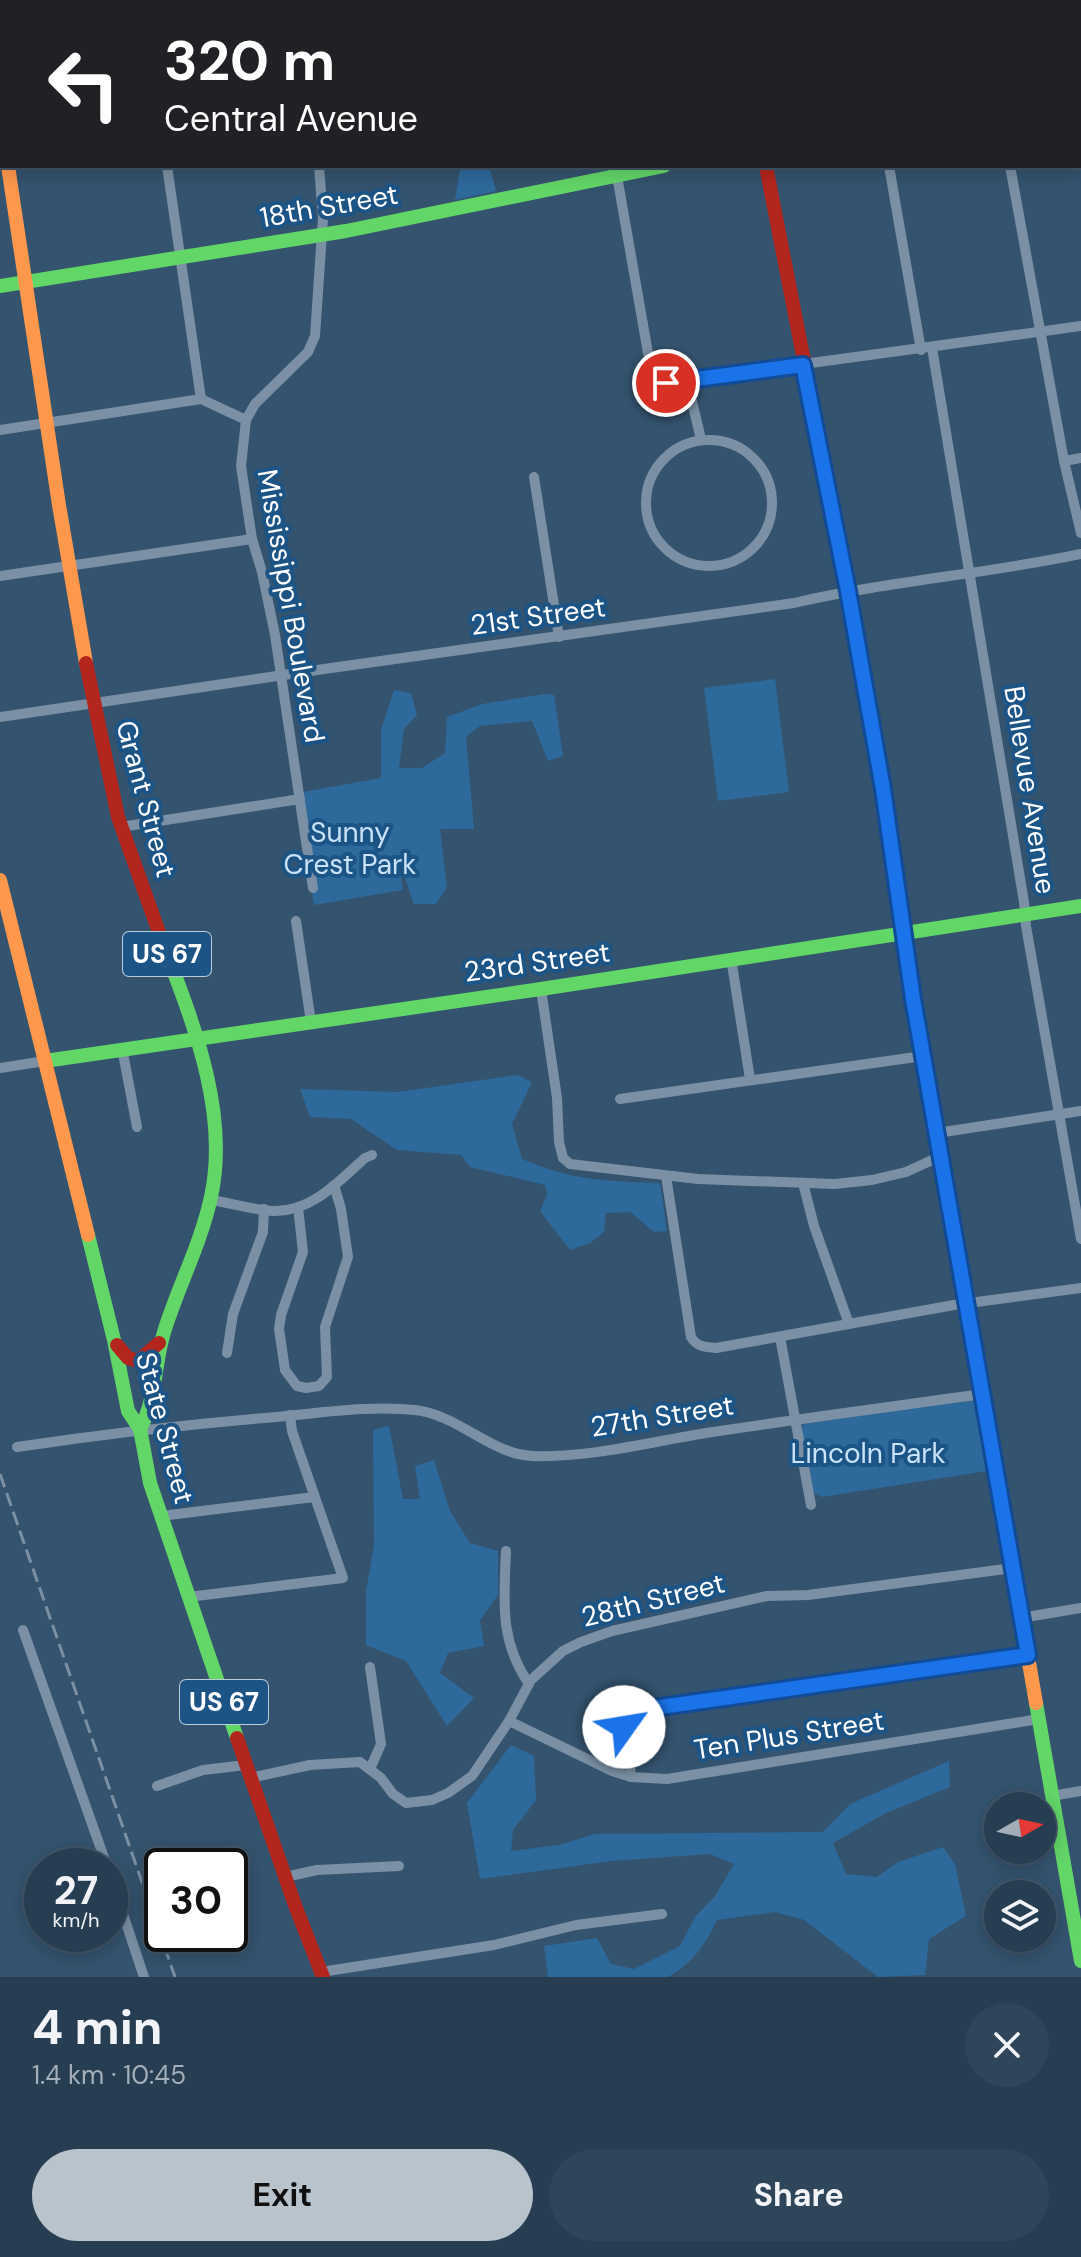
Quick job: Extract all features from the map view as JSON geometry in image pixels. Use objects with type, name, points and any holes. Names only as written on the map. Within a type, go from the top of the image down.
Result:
[{"type":"street","name":"Grant Street","points":[[8,168],[69,564],[94,703],[121,827],[197,1037],[216,1135],[216,1168],[211,1200],[161,1340],[151,1404],[140,1429]]},
{"type":"street","points":[[167,168],[201,399]]},
{"type":"street","points":[[0,430],[201,399],[246,420],[255,404],[308,352],[315,336],[323,235],[319,168]]},
{"type":"street","name":"18th Street","points":[[0,286],[323,235],[655,168]]},
{"type":"street","points":[[766,168],[848,591],[923,1056],[1051,1792]]},
{"type":"street","name":"Bellevue Avenue","points":[[889,168],[970,573],[1081,1239]]},
{"type":"street","points":[[1010,168],[1064,461],[1081,533]]},
{"type":"street","points":[[617,176],[651,370],[666,383],[1081,326]]},
{"type":"street","points":[[687,381],[701,439]]},
{"type":"street","name":"Mississippi Boulevard","points":[[246,420],[241,466],[252,539],[271,607],[313,888]]},
{"type":"street","points":[[701,439],[731,442],[755,459],[764,471],[773,499],[767,529],[759,542],[736,560],[719,566],[700,566],[683,561],[667,551],[655,537],[646,511],[648,484],[656,467],[683,444],[701,439]]},
{"type":"street","points":[[1064,461],[1081,458]]},
{"type":"street","points":[[534,477],[559,637]]},
{"type":"street","points":[[0,576],[252,539]]},
{"type":"street","name":"21st Street","points":[[0,717],[794,603],[848,591],[1081,554]]},
{"type":"street","points":[[121,827],[300,799]]},
{"type":"street","name":"State Street","points":[[0,880],[114,1340],[128,1411],[140,1429],[150,1483],[285,1877],[322,1975]]},
{"type":"street","name":"23rd Street","points":[[0,1068],[1081,906]]},
{"type":"street","points":[[296,921],[311,1022]]},
{"type":"street","points":[[731,958],[750,1079]]},
{"type":"street","points":[[541,989],[557,1098],[559,1142],[563,1158],[578,1166],[666,1176],[835,1184],[906,1172],[941,1156]]},
{"type":"street","points":[[122,1048],[137,1127]]},
{"type":"street","points":[[620,1099],[923,1056]]},
{"type":"street","points":[[937,1133],[1081,1111]]},
{"type":"street","points":[[211,1200],[276,1211],[298,1207],[313,1201],[372,1155]]},
{"type":"street","points":[[666,1176],[691,1337],[695,1343],[716,1348],[966,1304],[1081,1288]]},
{"type":"street","points":[[803,1183],[814,1226],[849,1324]]},
{"type":"street","points":[[298,1207],[303,1252],[279,1329],[285,1370],[297,1386],[306,1388],[319,1386],[327,1377],[325,1327],[348,1257],[334,1185]]},
{"type":"street","points":[[227,1353],[236,1304],[263,1232],[264,1209]]},
{"type":"street","points":[[780,1337],[811,1505]]},
{"type":"street","points":[[114,1340],[132,1361],[144,1359],[161,1340]]},
{"type":"street","name":"27th Street","points":[[17,1447],[140,1429],[290,1415],[410,1410],[431,1412],[509,1451],[530,1456],[593,1451],[982,1394]]},
{"type":"street","points":[[188,1597],[343,1578],[292,1431],[290,1415]]},
{"type":"street","points":[[161,1516],[314,1497]]},
{"type":"street","points":[[506,1551],[505,1615],[508,1640],[515,1664],[529,1684]]},
{"type":"street","name":"28th Street","points":[[370,1769],[406,1803],[432,1800],[448,1793],[472,1776],[509,1721],[529,1684],[563,1651],[612,1631],[767,1596],[808,1595],[1013,1568]]},
{"type":"street","points":[[1021,1618],[1081,1608]]},
{"type":"street","points":[[23,1630],[101,1848]]},
{"type":"street","points":[[631,1777],[624,1727],[626,1717],[632,1711],[1028,1655]]},
{"type":"street","points":[[157,1786],[203,1770],[248,1771],[360,1762],[370,1769],[381,1744],[370,1667]]},
{"type":"street","name":"Ten Plus Street","points":[[509,1721],[612,1771],[631,1777],[667,1779],[1039,1719]]},
{"type":"street","points":[[1056,1795],[1081,1791]]},
{"type":"street","points":[[1056,1819],[1081,1961]]},
{"type":"street","points":[[285,1877],[317,1870],[399,1866]]},
{"type":"street","points":[[322,1975],[494,1945],[576,1925],[662,1914]]},
{"type":"street","points":[[128,1929],[144,1977]]},
{"type":"green space","points":[[490,168],[496,191],[455,200],[460,169]]},
{"type":"green space","points":[[775,679],[789,792],[718,801],[704,688]]},
{"type":"green space","name":"Sunny Crest Park","points":[[394,690],[411,693],[417,715],[404,729],[399,768],[422,768],[445,753],[447,717],[482,704],[545,694],[554,695],[563,756],[548,761],[532,721],[480,726],[466,737],[474,829],[440,829],[447,887],[436,904],[414,904],[398,858],[403,890],[314,905],[298,806],[303,792],[381,778],[381,730]]},
{"type":"green space","points":[[517,1075],[532,1082],[512,1124],[522,1159],[558,1172],[590,1178],[660,1183],[667,1231],[654,1232],[630,1212],[606,1213],[604,1232],[590,1243],[570,1250],[540,1211],[547,1195],[545,1185],[470,1167],[461,1155],[397,1150],[351,1119],[310,1117],[300,1089],[398,1092]]},
{"type":"green space","name":"Lincoln Park","points":[[974,1399],[981,1403],[993,1470],[822,1497],[812,1492],[800,1430],[804,1424]]},
{"type":"green space","points":[[389,1426],[403,1499],[420,1499],[415,1466],[434,1460],[450,1511],[470,1543],[498,1551],[498,1595],[480,1620],[484,1646],[448,1653],[440,1673],[474,1698],[447,1726],[406,1661],[366,1645],[366,1591],[374,1545],[373,1430]]},
{"type":"green space","points":[[511,1745],[534,1756],[536,1800],[513,1830],[511,1851],[559,1845],[595,1834],[823,1832],[850,1804],[949,1761],[950,1787],[886,1813],[833,1843],[846,1874],[877,1877],[898,1862],[943,1847],[955,1864],[966,1916],[929,1939],[925,1975],[878,1977],[804,1920],[775,1912],[717,1920],[697,1953],[668,1977],[548,1977],[544,1946],[597,1938],[611,1964],[634,1969],[680,1946],[695,1917],[715,1896],[734,1864],[710,1854],[611,1861],[480,1879],[467,1803]]},
{"type":"railway","points":[[0,1474],[175,1977]]},
{"type":"traffic: fast","points":[[0,286],[346,231],[654,168]]},
{"type":"traffic: fast","points":[[804,361],[883,789],[913,999],[948,1197]]},
{"type":"traffic: fast","points":[[45,1061],[1081,906]]},
{"type":"traffic: fast","points":[[140,1429],[150,1405],[165,1329],[207,1214],[216,1164],[215,1131],[204,1065],[161,938]]},
{"type":"traffic: fast","points":[[88,1235],[128,1411],[140,1429],[150,1483],[237,1738]]},
{"type":"traffic: fast","points":[[1036,1703],[1081,1961]]},
{"type":"traffic: slow","points":[[8,168],[86,663]]},
{"type":"traffic: slow","points":[[0,880],[88,1235]]},
{"type":"traffic: slow","points":[[948,1197],[1036,1703]]},
{"type":"traffic: jam","points":[[766,168],[804,361]]},
{"type":"traffic: jam","points":[[86,663],[118,817],[161,938]]},
{"type":"traffic: jam","points":[[117,1345],[128,1358],[138,1361],[159,1343]]},
{"type":"traffic: jam","points":[[237,1738],[323,1977]]},
{"type":"route","points":[[624,1727],[626,1717],[632,1711],[1028,1655],[913,999],[883,789],[803,365],[666,383]]}]
